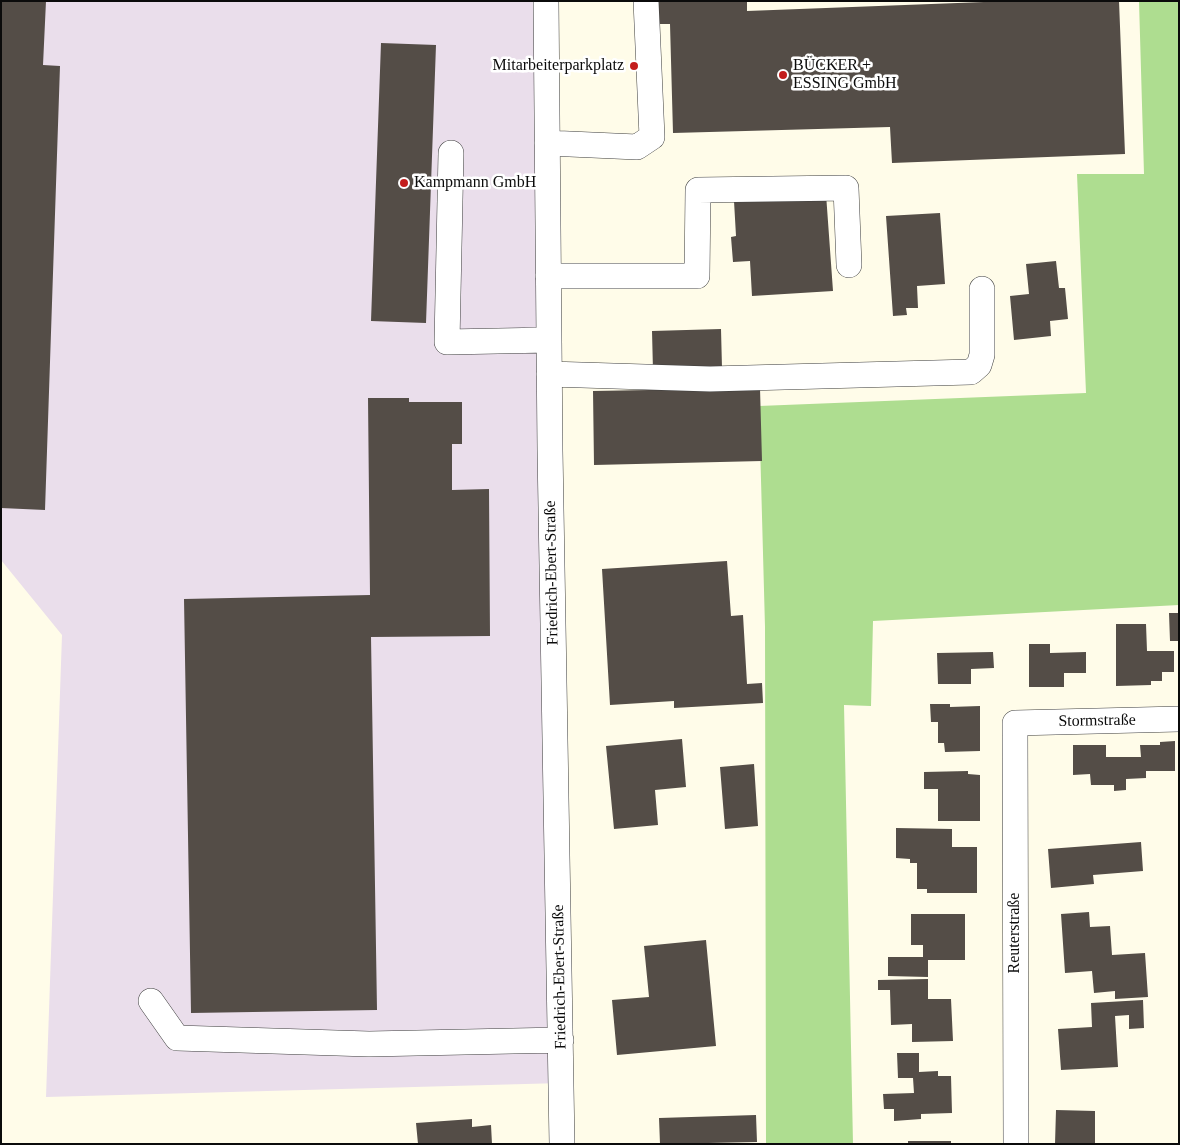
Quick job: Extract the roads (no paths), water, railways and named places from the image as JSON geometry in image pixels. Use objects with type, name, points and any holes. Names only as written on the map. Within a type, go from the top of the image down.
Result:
[{"type":"street","name":"Friedrich-Ebert-Straße","points":[[546,1],[549,374],[562,1144]]},
{"type":"street","points":[[547,143],[637,147],[652,137],[646,1]]},
{"type":"street","points":[[451,153],[447,342],[549,340]]},
{"type":"street","points":[[548,276],[697,276],[698,190],[846,188],[849,265]]},
{"type":"street","points":[[549,374],[710,379],[971,372],[979,366],[982,355],[982,289]]},
{"type":"street","name":"Stormstraße","points":[[1016,722],[1179,719]]},
{"type":"street","name":"Reuterstraße","points":[[1016,722],[1016,1144]]},
{"type":"street","points":[[151,1001],[177,1038],[369,1044],[561,1040]]},
{"type":"place","name":"Mitarbeiterparkplatz","points":[[634,66]]},
{"type":"place","name":"BÜCKER + ESSING GmbH","points":[[783,75]]},
{"type":"place","name":"Kampmann GmbH","points":[[404,183]]}]
